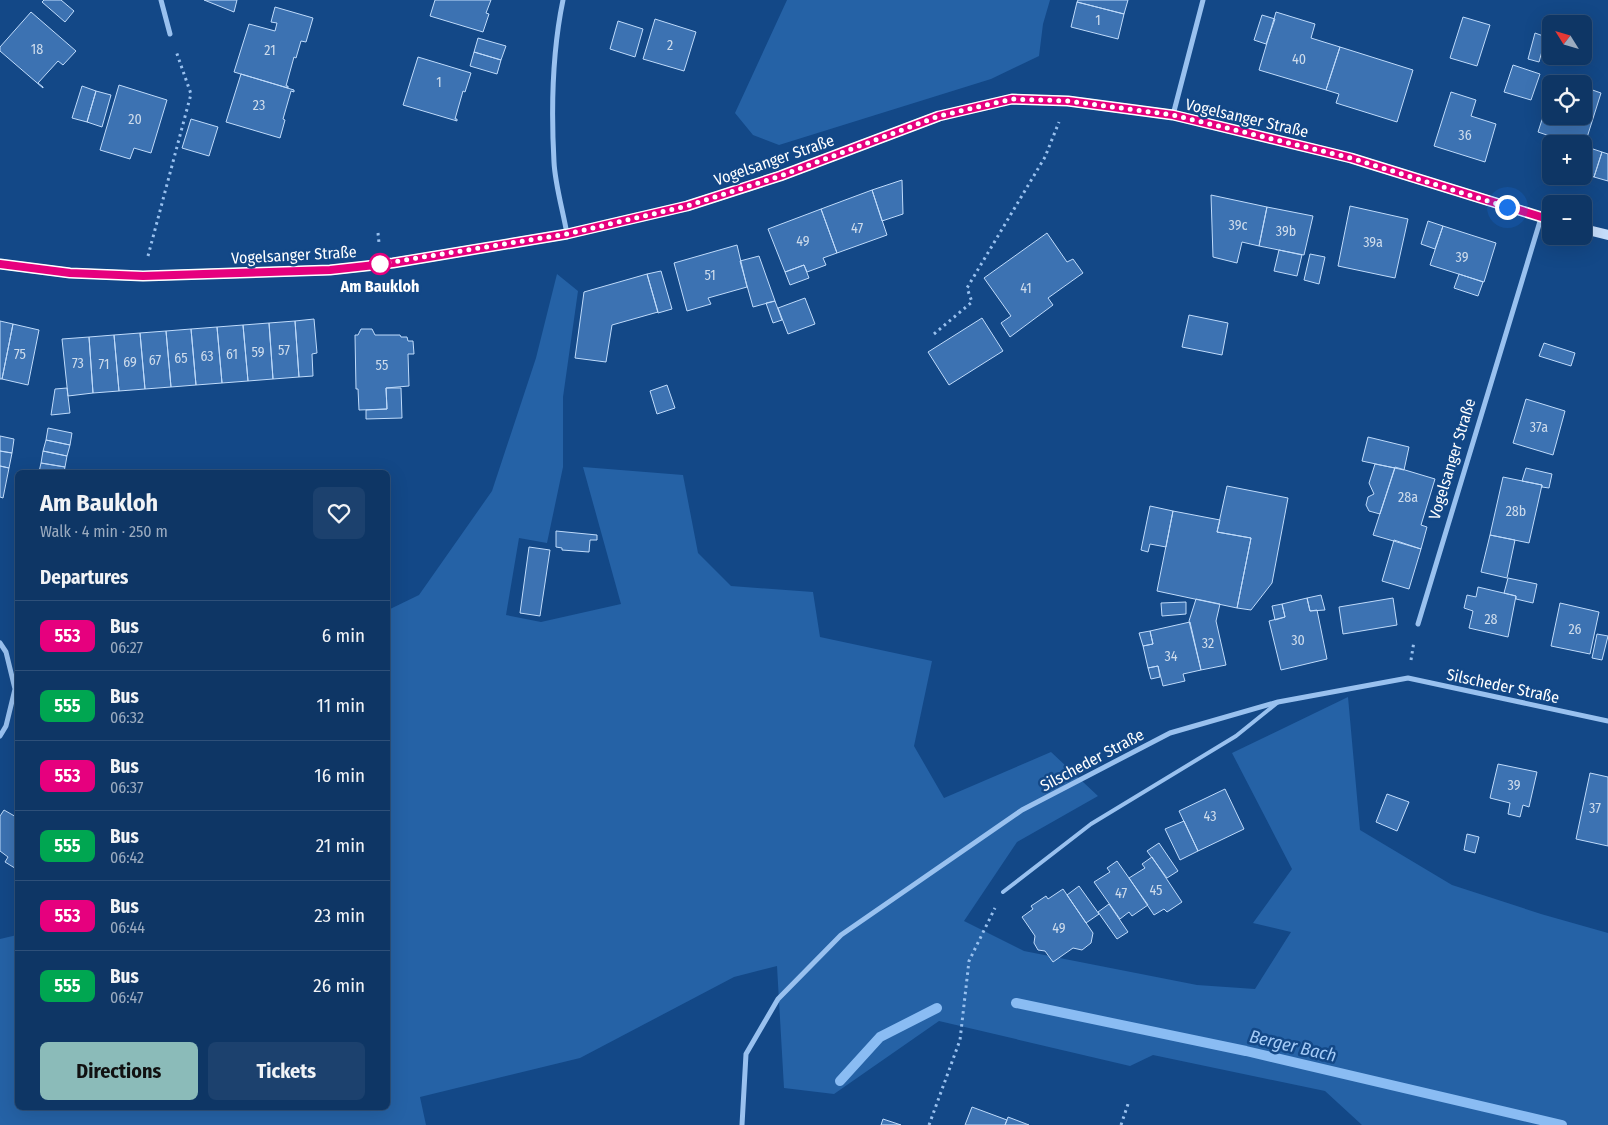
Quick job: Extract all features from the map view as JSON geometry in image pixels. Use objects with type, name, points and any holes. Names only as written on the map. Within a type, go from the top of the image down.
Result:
[{"type":"street","points":[[161,0],[170,34]]},
{"type":"street","points":[[563,0],[557,28],[553,86],[554,164],[567,234]]},
{"type":"street","points":[[1173,115],[1203,0]]},
{"type":"street","name":"Vogelsanger Straße","points":[[0,264],[70,273],[143,276],[330,270],[393,263],[567,234],[687,206],[780,176],[939,116],[1012,99],[1068,101],[1173,115],[1351,158],[1542,218]]},
{"type":"street","points":[[1592,231],[1608,235]]},
{"type":"street","name":"Vogelsanger Straße","points":[[1418,624],[1542,232]]},
{"type":"street","points":[[0,643],[6,652],[14,689],[6,726],[0,736]]},
{"type":"street","name":"Silscheder Straße","points":[[742,1125],[746,1054],[778,999],[840,935],[1031,806],[1170,733],[1278,702],[1408,678],[1608,722]]},
{"type":"lane","points":[[1003,892],[1091,824],[1236,736],[1278,702]]},
{"type":"path","points":[[143,276],[192,94],[170,34]]},
{"type":"path","points":[[934,334],[972,302],[967,288],[1045,157],[1068,101]]},
{"type":"path","points":[[1408,678],[1418,624]]},
{"type":"path","points":[[929,1125],[960,1040],[969,961],[1003,892]]},
{"type":"path","points":[[1120,1125],[1129,1102]]},
{"type":"shaded area","points":[[787,0],[1050,0],[1043,24],[1039,56],[991,79],[779,145],[753,135],[735,113]]},
{"type":"shaded area","points":[[557,274],[578,291],[563,397],[563,467],[547,543],[519,538],[506,615],[541,622],[621,604],[583,467],[683,475],[698,553],[731,586],[813,592],[820,637],[932,661],[914,746],[944,798],[1051,752],[1098,796],[1017,842],[964,921],[1024,951],[1197,985],[1255,989],[1291,932],[1253,923],[1292,869],[1232,753],[1348,697],[1360,830],[1452,885],[1541,914],[1608,933],[1608,1125],[1362,1125],[1325,1091],[1153,1055],[1130,1066],[939,1021],[834,1094],[784,1088],[777,966],[734,977],[580,1058],[420,1097],[426,1125],[0,1125],[0,939],[15,935],[15,1110],[390,1110],[390,609],[419,595],[492,491],[536,358]]},
{"type":"building","points":[[44,0],[61,0],[74,11],[65,22],[42,2]]},
{"type":"building","points":[[204,0],[237,0],[234,12]]},
{"type":"building","points":[[435,0],[491,0],[486,13],[489,14],[483,32],[430,16]]},
{"type":"building","points":[[1078,0],[1128,0],[1124,14],[1077,2]]},
{"type":"building","points":[[1077,2],[1124,14],[1118,39],[1071,27]]},
{"type":"building","points":[[275,7],[313,18],[306,42],[301,41],[296,58],[294,57],[286,86],[288,88],[234,72],[249,24],[275,31],[277,23],[271,22]]},
{"type":"building","points":[[31,12],[76,51],[63,65],[58,61],[38,83],[43,88],[0,51],[0,47]]},
{"type":"building","points":[[1276,12],[1315,24],[1311,38],[1340,47],[1326,90],[1259,70]]},
{"type":"building","points":[[1262,15],[1275,19],[1266,44],[1254,40]]},
{"type":"building","points":[[1463,17],[1490,25],[1477,66],[1450,58]]},
{"type":"building","points":[[655,19],[696,32],[684,71],[643,59]]},
{"type":"building","points":[[618,21],[643,29],[635,57],[610,49]]},
{"type":"building","points":[[1535,33],[1542,36],[1542,51],[1539,62],[1528,59]]},
{"type":"building","points":[[478,38],[506,46],[501,60],[474,52]]},
{"type":"building","points":[[1340,47],[1413,70],[1397,122],[1336,103],[1339,94],[1326,90]]},
{"type":"building","points":[[474,52],[501,60],[497,74],[470,66]]},
{"type":"building","points":[[418,57],[471,73],[465,92],[463,91],[455,119],[457,121],[403,105]]},
{"type":"building","points":[[1513,65],[1540,74],[1531,100],[1504,92]]},
{"type":"building","points":[[241,74],[294,90],[294,92],[291,91],[280,138],[226,122]]},
{"type":"building","points":[[119,85],[167,100],[151,153],[134,148],[130,159],[100,150]]},
{"type":"building","points":[[82,86],[96,91],[87,122],[72,118]]},
{"type":"building","points":[[1592,90],[1601,93],[1592,122]]},
{"type":"building","points":[[96,91],[111,95],[102,127],[87,122]]},
{"type":"building","points":[[1451,92],[1476,100],[1471,116],[1496,124],[1485,162],[1434,146]]},
{"type":"building","points":[[191,119],[218,127],[209,156],[182,148]]},
{"type":"building","points":[[1542,120],[1542,125],[1591,125],[1588,135],[1547,135],[1538,132]]},
{"type":"building","points":[[1592,149],[1602,152],[1594,177],[1592,176]]},
{"type":"building","points":[[1602,152],[1608,154],[1608,181],[1594,177]]},
{"type":"building","points":[[902,180],[903,214],[882,221],[872,190]]},
{"type":"building","points":[[872,190],[887,235],[837,253],[821,209]]},
{"type":"building","points":[[1211,195],[1267,207],[1259,246],[1242,242],[1237,263],[1213,257]]},
{"type":"building","points":[[1350,206],[1408,219],[1395,278],[1338,266]]},
{"type":"building","points":[[1267,207],[1313,216],[1304,255],[1259,246]]},
{"type":"building","points":[[821,209],[837,253],[823,258],[826,265],[807,272],[804,265],[785,272],[768,229]]},
{"type":"building","points":[[1428,221],[1443,226],[1435,249],[1421,244]]},
{"type":"building","points":[[1443,226],[1496,243],[1484,282],[1430,265]]},
{"type":"building","points":[[1047,233],[1067,262],[1073,259],[1083,273],[1048,298],[1053,305],[1010,337],[1001,323],[1011,316],[984,278]]},
{"type":"building","points":[[737,245],[747,287],[708,298],[711,304],[687,311],[674,263]]},
{"type":"building","points":[[1279,250],[1302,255],[1297,276],[1274,271]]},
{"type":"building","points":[[1310,254],[1325,257],[1319,284],[1304,280]]},
{"type":"building","points":[[759,256],[775,301],[753,307],[740,261]]},
{"type":"building","points":[[804,265],[809,278],[790,285],[785,272]]},
{"type":"building","points":[[661,271],[672,309],[658,313],[647,274]]},
{"type":"building","points":[[647,274],[658,312],[612,325],[606,362],[575,358],[584,292]]},
{"type":"building","points":[[1459,274],[1483,282],[1478,296],[1454,288]]},
{"type":"building","points":[[805,298],[815,324],[788,334],[778,308]]},
{"type":"building","points":[[775,301],[782,320],[773,323],[766,303]]},
{"type":"building","points":[[1189,315],[1228,323],[1222,355],[1182,347]]},
{"type":"building","points":[[982,318],[1003,351],[949,385],[928,352]]},
{"type":"building","points":[[314,319],[317,353],[312,354],[313,376],[299,377],[295,321]]},
{"type":"building","points":[[0,321],[13,324],[2,379],[0,379]]},
{"type":"building","points":[[295,321],[299,377],[273,379],[269,323]]},
{"type":"building","points":[[269,323],[273,379],[248,381],[243,325]]},
{"type":"building","points":[[13,324],[39,330],[28,385],[2,379]]},
{"type":"building","points":[[243,325],[248,381],[222,383],[217,327]]},
{"type":"building","points":[[217,327],[222,383],[196,385],[191,329]]},
{"type":"building","points":[[191,329],[196,385],[171,387],[166,331]]},
{"type":"building","points":[[361,329],[372,329],[375,335],[400,335],[401,337],[407,337],[408,341],[413,341],[414,354],[408,354],[409,386],[386,388],[387,409],[359,410],[358,389],[356,389],[355,335],[358,335]]},
{"type":"building","points":[[166,331],[171,387],[145,389],[140,333]]},
{"type":"building","points":[[140,333],[145,389],[119,391],[114,335]]},
{"type":"building","points":[[114,335],[119,391],[93,393],[89,337]]},
{"type":"building","points":[[89,337],[93,393],[68,396],[62,339]]},
{"type":"building","points":[[1544,343],[1575,353],[1571,366],[1539,356]]},
{"type":"building","points":[[667,385],[675,408],[657,414],[650,391]]},
{"type":"building","points":[[67,388],[70,413],[51,415],[55,389]]},
{"type":"building","points":[[386,388],[401,388],[402,418],[366,419],[366,410],[387,409]]},
{"type":"building","points":[[1526,399],[1565,411],[1553,455],[1513,443]]},
{"type":"building","points":[[48,428],[72,433],[70,445],[46,440]]},
{"type":"building","points":[[0,436],[14,439],[12,453],[0,451]]},
{"type":"building","points":[[1368,437],[1409,447],[1404,470],[1362,461]]},
{"type":"building","points":[[46,440],[70,445],[67,456],[43,451]]},
{"type":"building","points":[[0,451],[12,453],[9,468],[0,466]]},
{"type":"building","points":[[43,451],[67,456],[65,467],[41,463]]},
{"type":"building","points":[[41,463],[65,467],[64,470],[39,470]]},
{"type":"building","points":[[1375,464],[1395,468],[1380,514],[1369,511],[1366,505],[1368,497],[1374,494],[1369,483]]},
{"type":"building","points":[[0,466],[9,468],[3,498],[0,497]]},
{"type":"building","points":[[1395,467],[1435,479],[1421,525],[1427,527],[1421,549],[1373,535]]},
{"type":"building","points":[[1526,468],[1552,474],[1549,488],[1522,481]]},
{"type":"building","points":[[1503,477],[1542,485],[1529,543],[1490,535]]},
{"type":"building","points":[[1227,486],[1288,498],[1272,583],[1251,610],[1237,608],[1251,538],[1217,532]]},
{"type":"building","points":[[1150,506],[1173,511],[1166,547],[1150,544],[1148,552],[1141,550]]},
{"type":"building","points":[[1173,511],[1220,520],[1217,532],[1251,538],[1237,608],[1157,591]]},
{"type":"building","points":[[556,531],[597,535],[597,540],[590,540],[589,552],[562,550],[562,548],[556,547]]},
{"type":"building","points":[[1490,535],[1515,540],[1507,578],[1481,572]]},
{"type":"building","points":[[1394,540],[1421,549],[1409,589],[1382,581]]},
{"type":"building","points":[[529,547],[550,550],[540,616],[520,613]]},
{"type":"building","points":[[1508,578],[1537,584],[1533,603],[1516,599],[1516,596],[1504,593]]},
{"type":"building","points":[[1478,587],[1516,596],[1508,637],[1469,628],[1473,611],[1464,608],[1467,595],[1476,597]]},
{"type":"building","points":[[1321,595],[1325,610],[1310,611],[1307,598]]},
{"type":"building","points":[[1307,598],[1310,611],[1317,610],[1327,659],[1281,670],[1269,621],[1285,617],[1282,604]]},
{"type":"building","points":[[1393,598],[1397,625],[1343,634],[1339,607]]},
{"type":"building","points":[[1196,599],[1220,604],[1216,621],[1226,665],[1201,670],[1189,621]]},
{"type":"building","points":[[1186,602],[1186,614],[1162,616],[1161,603]]},
{"type":"building","points":[[1560,603],[1599,612],[1590,654],[1551,646]]},
{"type":"building","points":[[1282,604],[1285,617],[1275,620],[1272,606]]},
{"type":"building","points":[[1190,622],[1201,670],[1183,674],[1185,681],[1163,686],[1158,666],[1148,668],[1143,646],[1153,644],[1150,631]]},
{"type":"building","points":[[1150,631],[1153,644],[1143,646],[1139,633]]},
{"type":"building","points":[[1597,634],[1608,636],[1602,660],[1592,658]]},
{"type":"building","points":[[1158,666],[1160,677],[1151,679],[1148,668]]},
{"type":"building","points":[[1498,764],[1537,772],[1529,807],[1523,805],[1520,817],[1508,814],[1510,803],[1490,798]]},
{"type":"building","points":[[1590,773],[1608,777],[1608,846],[1576,839]]},
{"type":"building","points":[[1225,789],[1244,829],[1198,851],[1179,811]]},
{"type":"building","points":[[1387,794],[1409,802],[1397,831],[1376,822]]},
{"type":"building","points":[[4,810],[15,816],[15,868],[5,862],[8,857],[0,851],[0,816]]},
{"type":"building","points":[[1184,821],[1198,851],[1180,860],[1165,829]]},
{"type":"building","points":[[1467,834],[1479,837],[1475,853],[1464,850]]},
{"type":"building","points":[[1159,843],[1178,871],[1167,878],[1147,851]]},
{"type":"building","points":[[1152,857],[1182,902],[1167,912],[1164,909],[1154,915],[1129,878],[1145,868],[1142,864]]},
{"type":"building","points":[[1117,861],[1148,905],[1132,916],[1129,912],[1120,919],[1094,882],[1110,872],[1107,868]]},
{"type":"building","points":[[1079,886],[1099,914],[1086,923],[1067,895]]},
{"type":"building","points":[[1063,889],[1093,933],[1091,943],[1082,950],[1073,948],[1053,962],[1045,951],[1038,950],[1034,943],[1035,936],[1022,917],[1033,909],[1031,906],[1046,896],[1048,899]]},
{"type":"building","points":[[1109,904],[1128,932],[1117,939],[1098,912]]},
{"type":"building","points":[[972,1107],[1007,1120],[1005,1125],[965,1125]]},
{"type":"building","points":[[1008,1117],[1029,1125],[1005,1125]]},
{"type":"building","points":[[883,1119],[901,1125],[881,1125]]},
{"type":"waterway","name":"Berger Bach","points":[[1016,1003],[1246,1051],[1562,1125]]},
{"type":"waterway","name":"Berger Bach","points":[[840,1081],[880,1037],[937,1008]]},
{"type":"bus line","name":"553","points":[[0,264],[70,273],[169,276],[330,270],[393,263],[567,234],[687,206],[780,176],[939,116],[1012,99],[1068,101],[1173,115],[1351,158],[1542,217]]},
{"type":"place","name":"Am Baukloh","points":[[380,264]]},
{"type":"route","points":[[380,264],[567,234],[687,206],[780,176],[939,116],[1012,99],[1068,101],[1173,115],[1351,158],[1507,207]]}]
